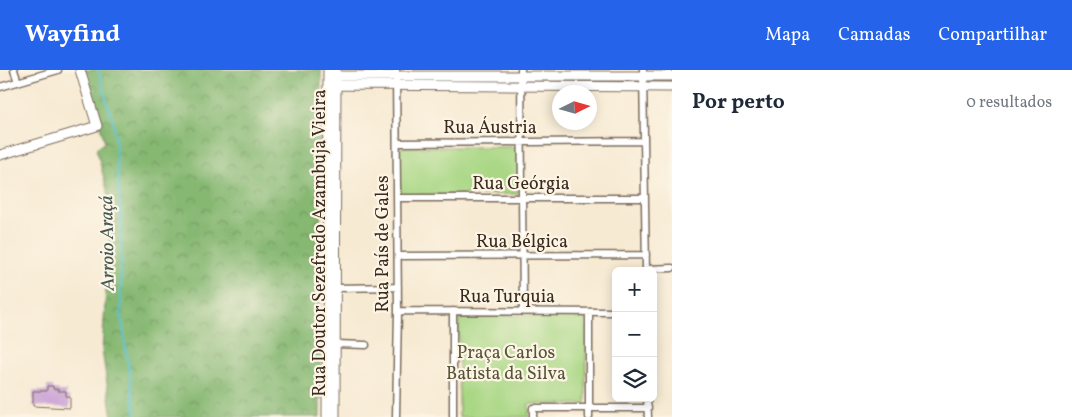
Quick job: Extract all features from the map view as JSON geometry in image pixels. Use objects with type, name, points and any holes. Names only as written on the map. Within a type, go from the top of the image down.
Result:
[{"type":"street","points":[[14,70],[18,82]]},
{"type":"street","points":[[0,87],[58,70]]},
{"type":"street","points":[[0,155],[97,126],[80,70]]},
{"type":"street","points":[[332,77],[396,77],[458,73],[643,73],[672,76]]},
{"type":"street","points":[[521,73],[523,312]]},
{"type":"street","points":[[643,73],[646,267]]},
{"type":"street","name":"Rua Doutor Sezefredo Azambuja Vieira","points":[[332,77],[335,417]]},
{"type":"street","name":"Rua Doutor Sezefredo Azambuja Vieira","points":[[327,417],[332,77]]},
{"type":"street","points":[[396,77],[521,87],[672,87]]},
{"type":"street","name":"Rua País de Gales","points":[[396,77],[398,256],[396,417]]},
{"type":"street","name":"Rua Áustria","points":[[397,143],[644,141]]},
{"type":"street","name":"Rua Geórgia","points":[[397,198],[645,198]]},
{"type":"street","name":"Rua Bélgica","points":[[398,256],[646,255]]},
{"type":"street","points":[[657,269],[672,268]]},
{"type":"street","points":[[335,288],[398,287]]},
{"type":"street","name":"Rua Turquia","points":[[398,311],[612,312]]},
{"type":"street","points":[[452,311],[454,417]]},
{"type":"street","points":[[589,312],[589,417]]},
{"type":"street","points":[[335,344],[366,344]]},
{"type":"street","points":[[648,402],[648,417]]},
{"type":"street","points":[[533,417],[533,408],[648,408]]},
{"type":"green space","points":[[83,70],[321,70],[320,417],[112,417],[102,350],[110,228],[107,190],[96,148],[105,142]]},
{"type":"green space","points":[[400,147],[518,147],[518,194],[400,195]]},
{"type":"green space","name":"Praça Carlos Batista da Silva","points":[[586,315],[586,404],[529,404],[529,417],[459,417],[459,316]]},
{"type":"building","points":[[47,386],[53,386],[53,389],[59,389],[58,391],[66,391],[66,396],[70,397],[70,408],[33,406],[33,391],[47,391]]},
{"type":"waterway","name":"Arroio Araçá","points":[[98,70],[114,125],[121,217],[121,315],[136,417]]}]
